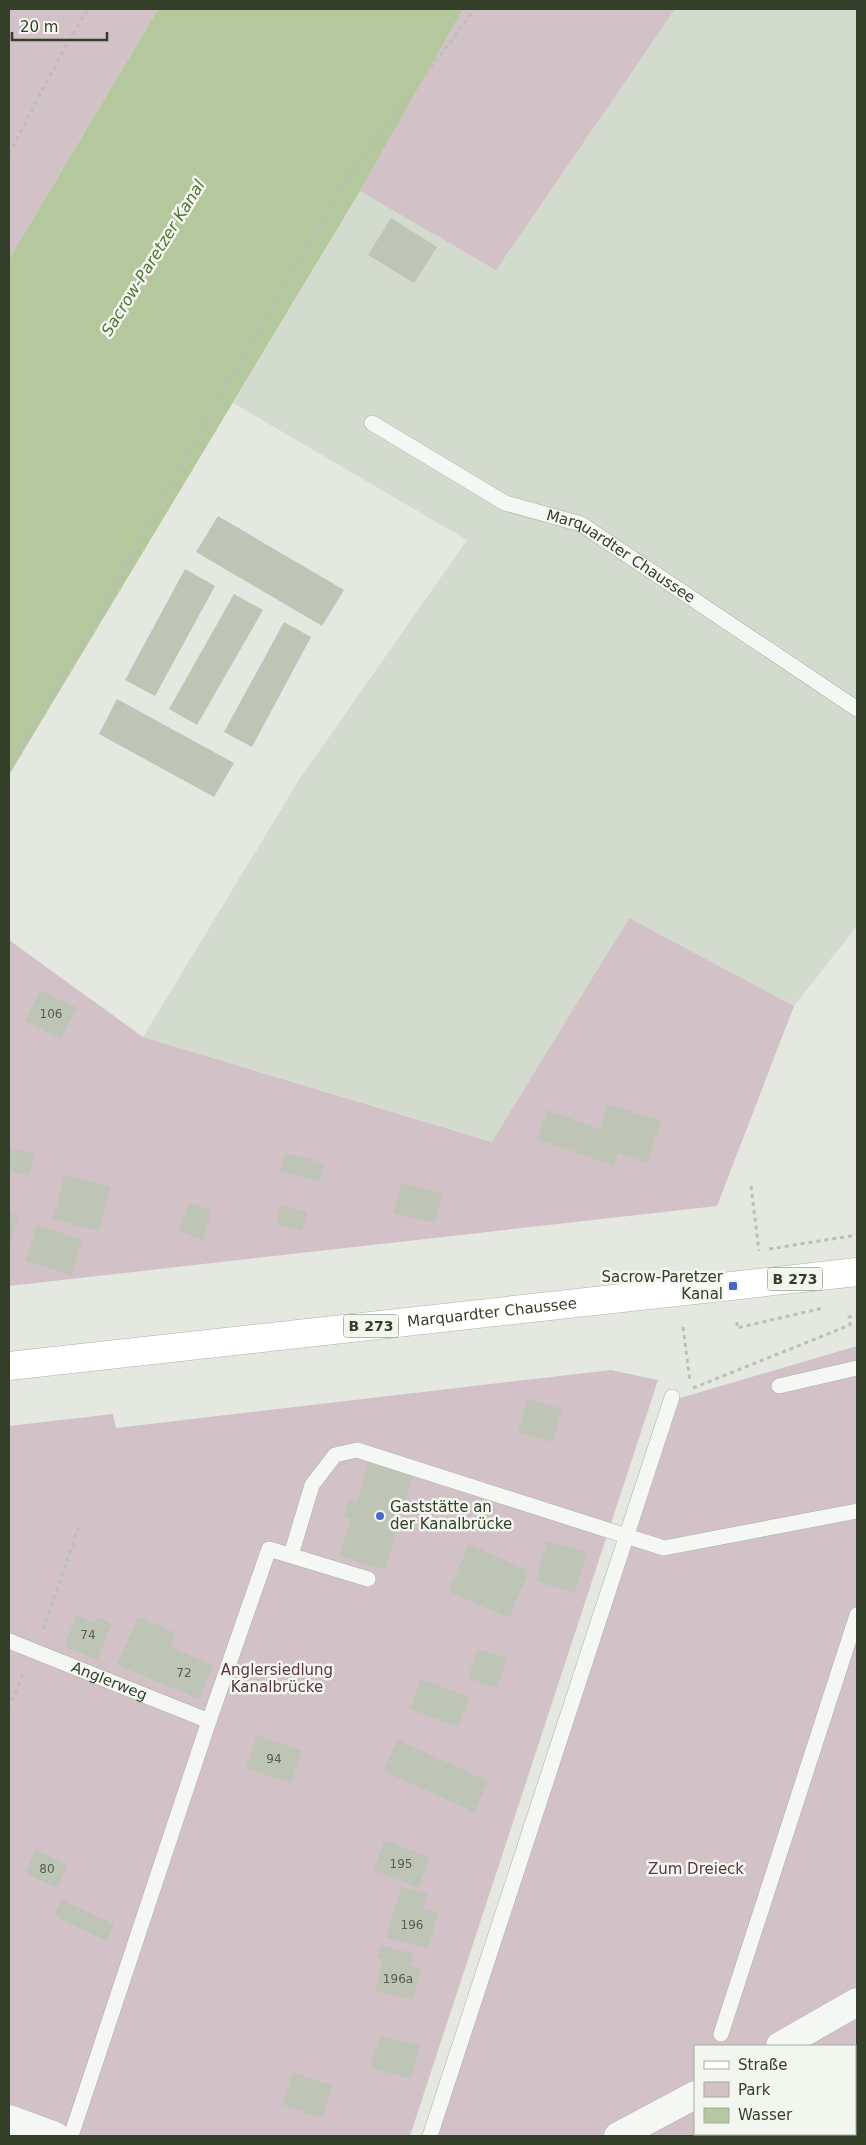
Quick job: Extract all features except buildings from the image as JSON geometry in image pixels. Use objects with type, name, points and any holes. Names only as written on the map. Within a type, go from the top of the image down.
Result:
[{"type":"main road","name":"Marquardter Chaussee","points":[[9,1366],[857,1272]]},
{"type":"street","points":[[782,2045],[857,2002]]},
{"type":"street","points":[[618,2136],[694,2096]]},
{"type":"street","points":[[9,2119],[55,2136]]},
{"type":"lane","name":"Marquardter Chaussee","points":[[372,423],[505,503],[581,524],[857,709]]},
{"type":"lane","points":[[779,1386],[857,1368]]},
{"type":"lane","points":[[430,2136],[672,1397]]},
{"type":"lane","points":[[290,1556],[312,1485],[335,1455],[357,1450],[664,1548],[857,1511]]},
{"type":"lane","points":[[71,2136],[209,1721],[269,1549],[368,1578]]},
{"type":"lane","points":[[720,2034],[857,1615]]},
{"type":"lane","name":"Anglerweg","points":[[9,1641],[209,1721]]},
{"type":"path","points":[[9,154],[63,51],[88,9]]},
{"type":"path","points":[[9,766],[77,654],[249,346],[349,177],[475,9]]},
{"type":"path","points":[[751,1186],[759,1251]]},
{"type":"path","points":[[737,1322],[737,1328],[827,1307]]},
{"type":"path","points":[[683,1327],[691,1389],[850,1325],[849,1317],[857,1316]]},
{"type":"path","points":[[9,1708],[36,1647],[79,1526]]},
{"type":"shaded area","points":[[463,9],[857,9],[857,926],[794,1006],[629,918],[493,1142],[143,1037],[299,780],[467,540],[233,403],[360,191]]},
{"type":"green space","points":[[9,9],[158,9],[9,259]]},
{"type":"green space","points":[[463,9],[675,9],[496,270],[360,191]]},
{"type":"green space","points":[[629,918],[794,1006],[717,1206],[9,1286],[9,940],[143,1037],[492,1142]]},
{"type":"green space","name":"Zum Dreieck","points":[[857,1346],[857,2136],[431,2136],[440,2128],[680,1398]]},
{"type":"green space","name":"Anglersiedlung Kanalbrücke","points":[[611,1370],[658,1380],[410,2136],[9,2136],[9,1426],[113,1414],[116,1428]]},
{"type":"water","points":[[158,9],[463,9],[360,191],[9,775],[9,259]]},
{"type":"place","name":"Sacrow-Paretzer Kanal","points":[[733,1286]]},
{"type":"place","name":"Gaststätte an der Kanalbrücke","points":[[380,1516]]}]
